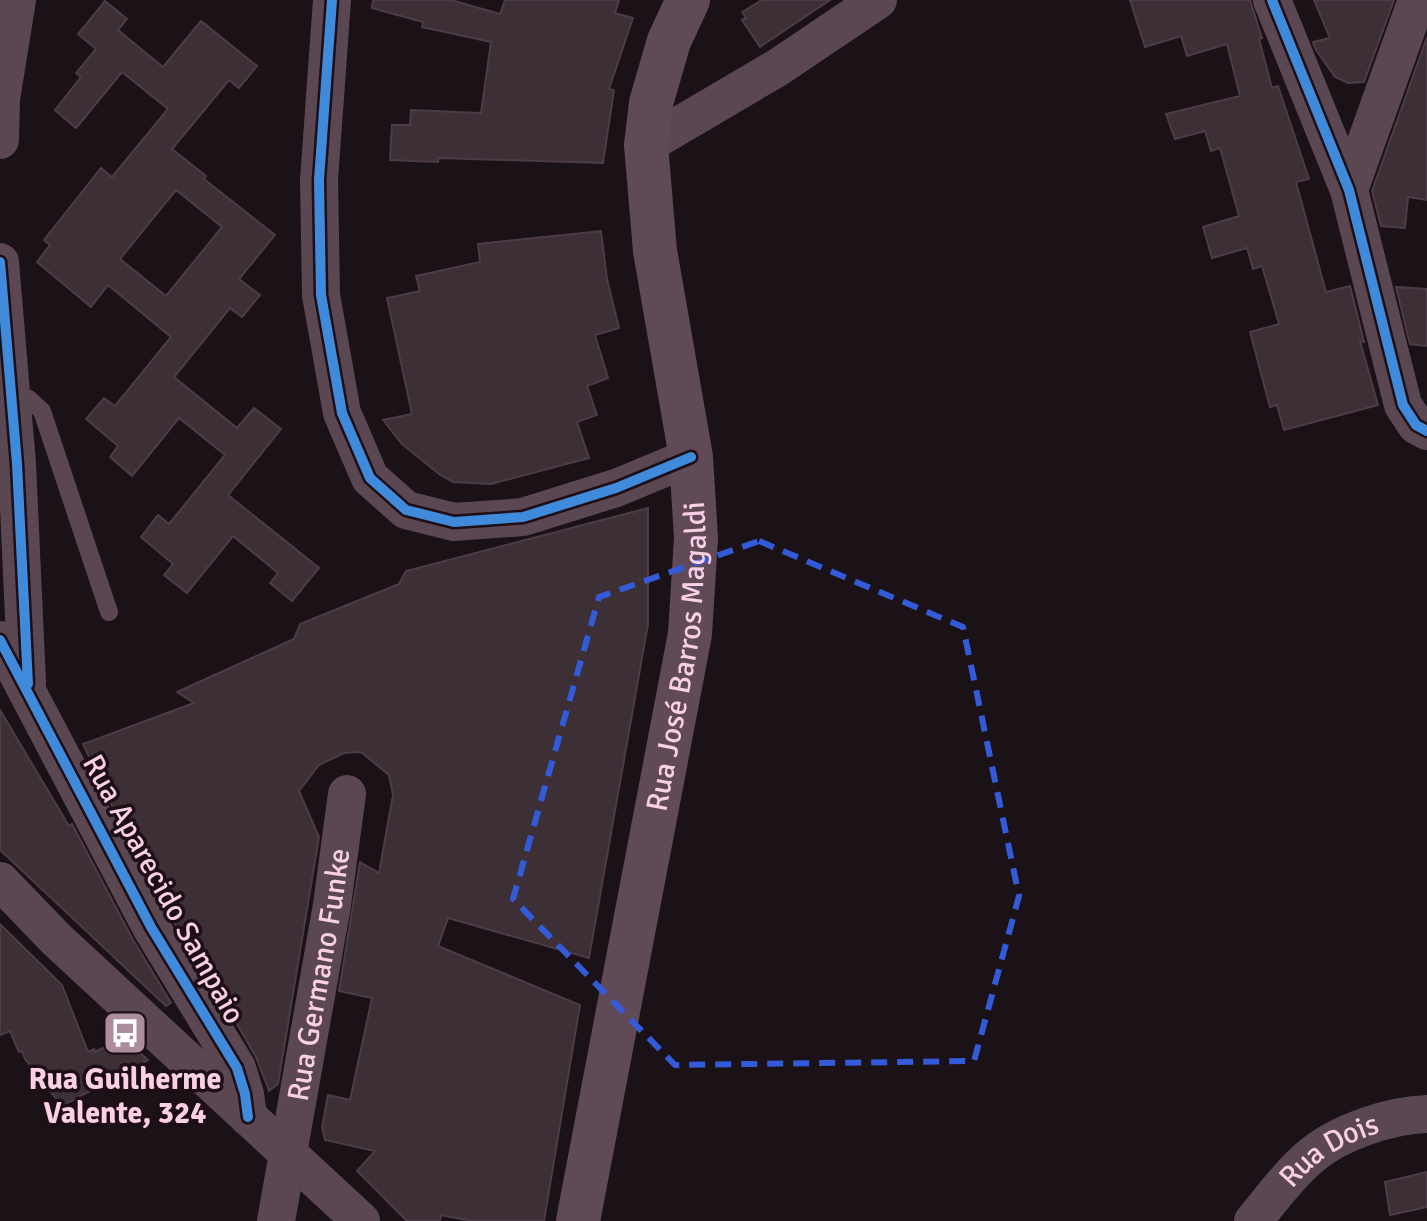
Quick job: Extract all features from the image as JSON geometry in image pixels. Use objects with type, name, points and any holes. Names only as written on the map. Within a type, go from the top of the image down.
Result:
[{"type":"main road","name":"Rua José Barros Magaldi","points":[[578,1221],[690,634],[696,538],[691,457],[655,251],[646,145],[651,103],[669,41],[688,0]]},
{"type":"street","points":[[332,0],[319,180],[321,295],[342,413],[370,478],[406,510],[454,522],[523,517],[616,488],[691,457]]},
{"type":"street","points":[[646,145],[777,68],[878,0]]},
{"type":"street","points":[[1272,0],[1349,190],[1403,405],[1416,425],[1427,431]]},
{"type":"street","points":[[1349,190],[1417,0]]},
{"type":"street","points":[[0,140],[1,99],[10,23]]},
{"type":"street","points":[[0,262],[17,464],[28,688]]},
{"type":"street","name":"Rua Aparecido Sampaio","points":[[0,640],[28,688],[151,927],[237,1068],[248,1117]]},
{"type":"street","name":"Rua Germano Funke","points":[[276,1221],[332,905],[347,794]]},
{"type":"street","points":[[0,881],[56,939],[361,1221]]},
{"type":"street","name":"Rua Dois","points":[[1253,1221],[1311,1155],[1362,1127],[1408,1115],[1427,1114]]},
{"type":"lane","points":[[11,390],[29,399],[42,411],[109,612]]},
{"type":"highlighted area","points":[[759,541],[963,627],[1019,896],[974,1061],[675,1065],[513,899],[599,597]]},
{"type":"building","points":[[373,0],[451,0],[500,14],[505,0],[619,0],[615,13],[633,18],[609,89],[614,90],[603,163],[438,158],[438,162],[390,160],[392,125],[410,125],[411,110],[481,113],[491,42],[422,27],[423,22],[372,8]]},
{"type":"building","points":[[762,0],[830,0],[760,47],[742,20],[746,18],[742,12]]},
{"type":"building","points":[[1130,0],[1250,0],[1262,38],[1259,39],[1272,88],[1278,86],[1309,179],[1296,182],[1326,292],[1350,286],[1364,342],[1360,341],[1378,405],[1284,430],[1277,405],[1270,407],[1250,332],[1279,324],[1262,266],[1253,269],[1247,248],[1212,258],[1203,227],[1239,216],[1220,148],[1211,151],[1205,131],[1175,139],[1166,114],[1240,96],[1227,44],[1187,56],[1181,36],[1145,47]]},
{"type":"building","points":[[1314,0],[1394,0],[1364,82],[1348,83],[1335,77],[1316,50],[1313,42],[1330,38]]},
{"type":"building","points":[[105,1],[127,19],[118,30],[163,67],[201,21],[257,66],[239,88],[229,80],[172,149],[206,176],[204,179],[275,235],[239,279],[260,295],[242,317],[230,308],[174,377],[237,428],[254,408],[281,429],[228,495],[319,568],[292,601],[270,583],[278,573],[233,536],[187,593],[164,575],[173,564],[141,537],[158,515],[169,524],[225,455],[179,418],[132,476],[110,457],[118,446],[86,419],[104,398],[115,406],[171,337],[108,285],[91,307],[37,262],[50,245],[44,240],[101,168],[112,177],[168,109],[122,72],[76,128],[55,110],[81,77],[76,73],[96,49],[78,34]],"holes":[[[176,190],[222,227],[166,296],[120,259]]]},
{"type":"building","points":[[1427,37],[1427,200],[1408,197],[1405,228],[1381,226],[1372,191]]},
{"type":"building","points":[[601,231],[607,279],[619,328],[595,335],[608,378],[587,386],[597,415],[577,422],[589,458],[491,484],[453,482],[439,474],[402,444],[383,420],[412,414],[387,298],[420,291],[416,276],[480,262],[478,244]]},
{"type":"building","points":[[1396,287],[1427,289],[1427,346],[1410,344]]},
{"type":"building","points":[[648,508],[648,624],[589,958],[448,918],[438,946],[580,1005],[544,1221],[472,1221],[441,1215],[440,1221],[407,1221],[357,1171],[375,1151],[325,1140],[322,1127],[328,1095],[350,1100],[372,998],[339,991],[360,862],[379,873],[393,795],[389,775],[361,752],[344,753],[319,765],[299,791],[319,837],[278,1084],[269,1091],[256,1057],[170,916],[83,744],[194,703],[177,692],[294,639],[300,624],[399,584],[406,571]]},
{"type":"building","points":[[0,710],[69,826],[72,824],[132,938],[171,1003],[166,1006],[0,850]]},
{"type":"building","points":[[0,924],[62,985],[88,1052],[94,1049],[95,1052],[123,1038],[148,1060],[62,1106],[22,1051],[19,1052],[10,1031],[0,1035]]},
{"type":"building","points":[[1427,1172],[1427,1207],[1390,1215],[1385,1182]]},
{"type":"cycle path","points":[[332,0],[319,180],[321,295],[342,413],[370,478],[406,510],[454,522],[523,517],[616,488],[691,457]]},
{"type":"cycle path","points":[[1272,0],[1349,190],[1403,405],[1416,425],[1427,431]]},
{"type":"cycle path","points":[[0,262],[17,464],[28,684]]},
{"type":"cycle path","points":[[0,640],[151,927],[237,1068],[248,1117]]},
{"type":"place","name":"Rua Guilherme Valente, 324","points":[[125,1033]]}]
